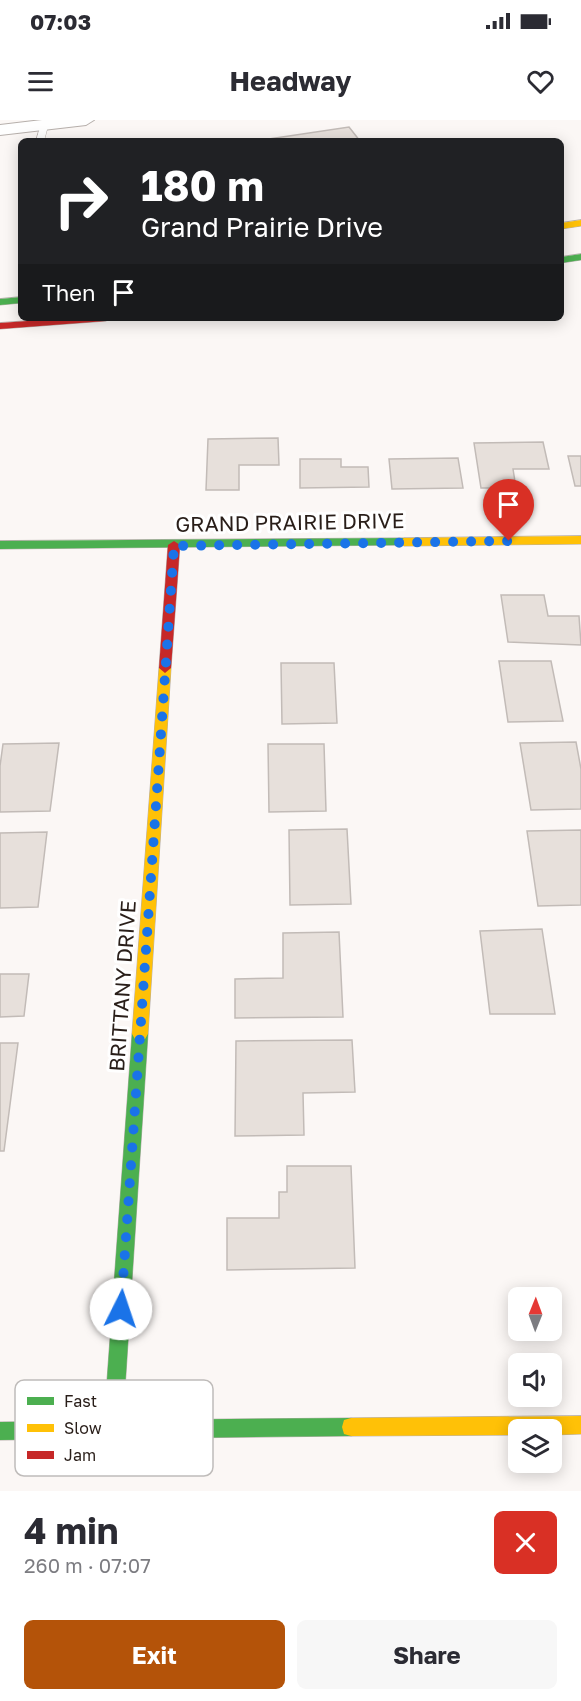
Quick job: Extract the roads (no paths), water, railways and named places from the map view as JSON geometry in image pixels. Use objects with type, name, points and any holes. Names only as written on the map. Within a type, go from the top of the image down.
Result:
[{"type":"main road","points":[[564,226],[581,223]]},
{"type":"main road","points":[[564,260],[581,257]]},
{"type":"main road","points":[[0,302],[18,300]]},
{"type":"main road","points":[[0,326],[66,321]]},
{"type":"main road","name":"GRAND PRAIRIE DRIVE","points":[[0,545],[174,546],[581,540]]},
{"type":"main road","name":"BRITTANY DRIVE","points":[[115,1380],[174,546]]},
{"type":"main road","points":[[213,1428],[581,1425]]},
{"type":"main road","points":[[0,1431],[15,1431]]},
{"type":"street","points":[[0,130],[37,129],[86,120]]}]
